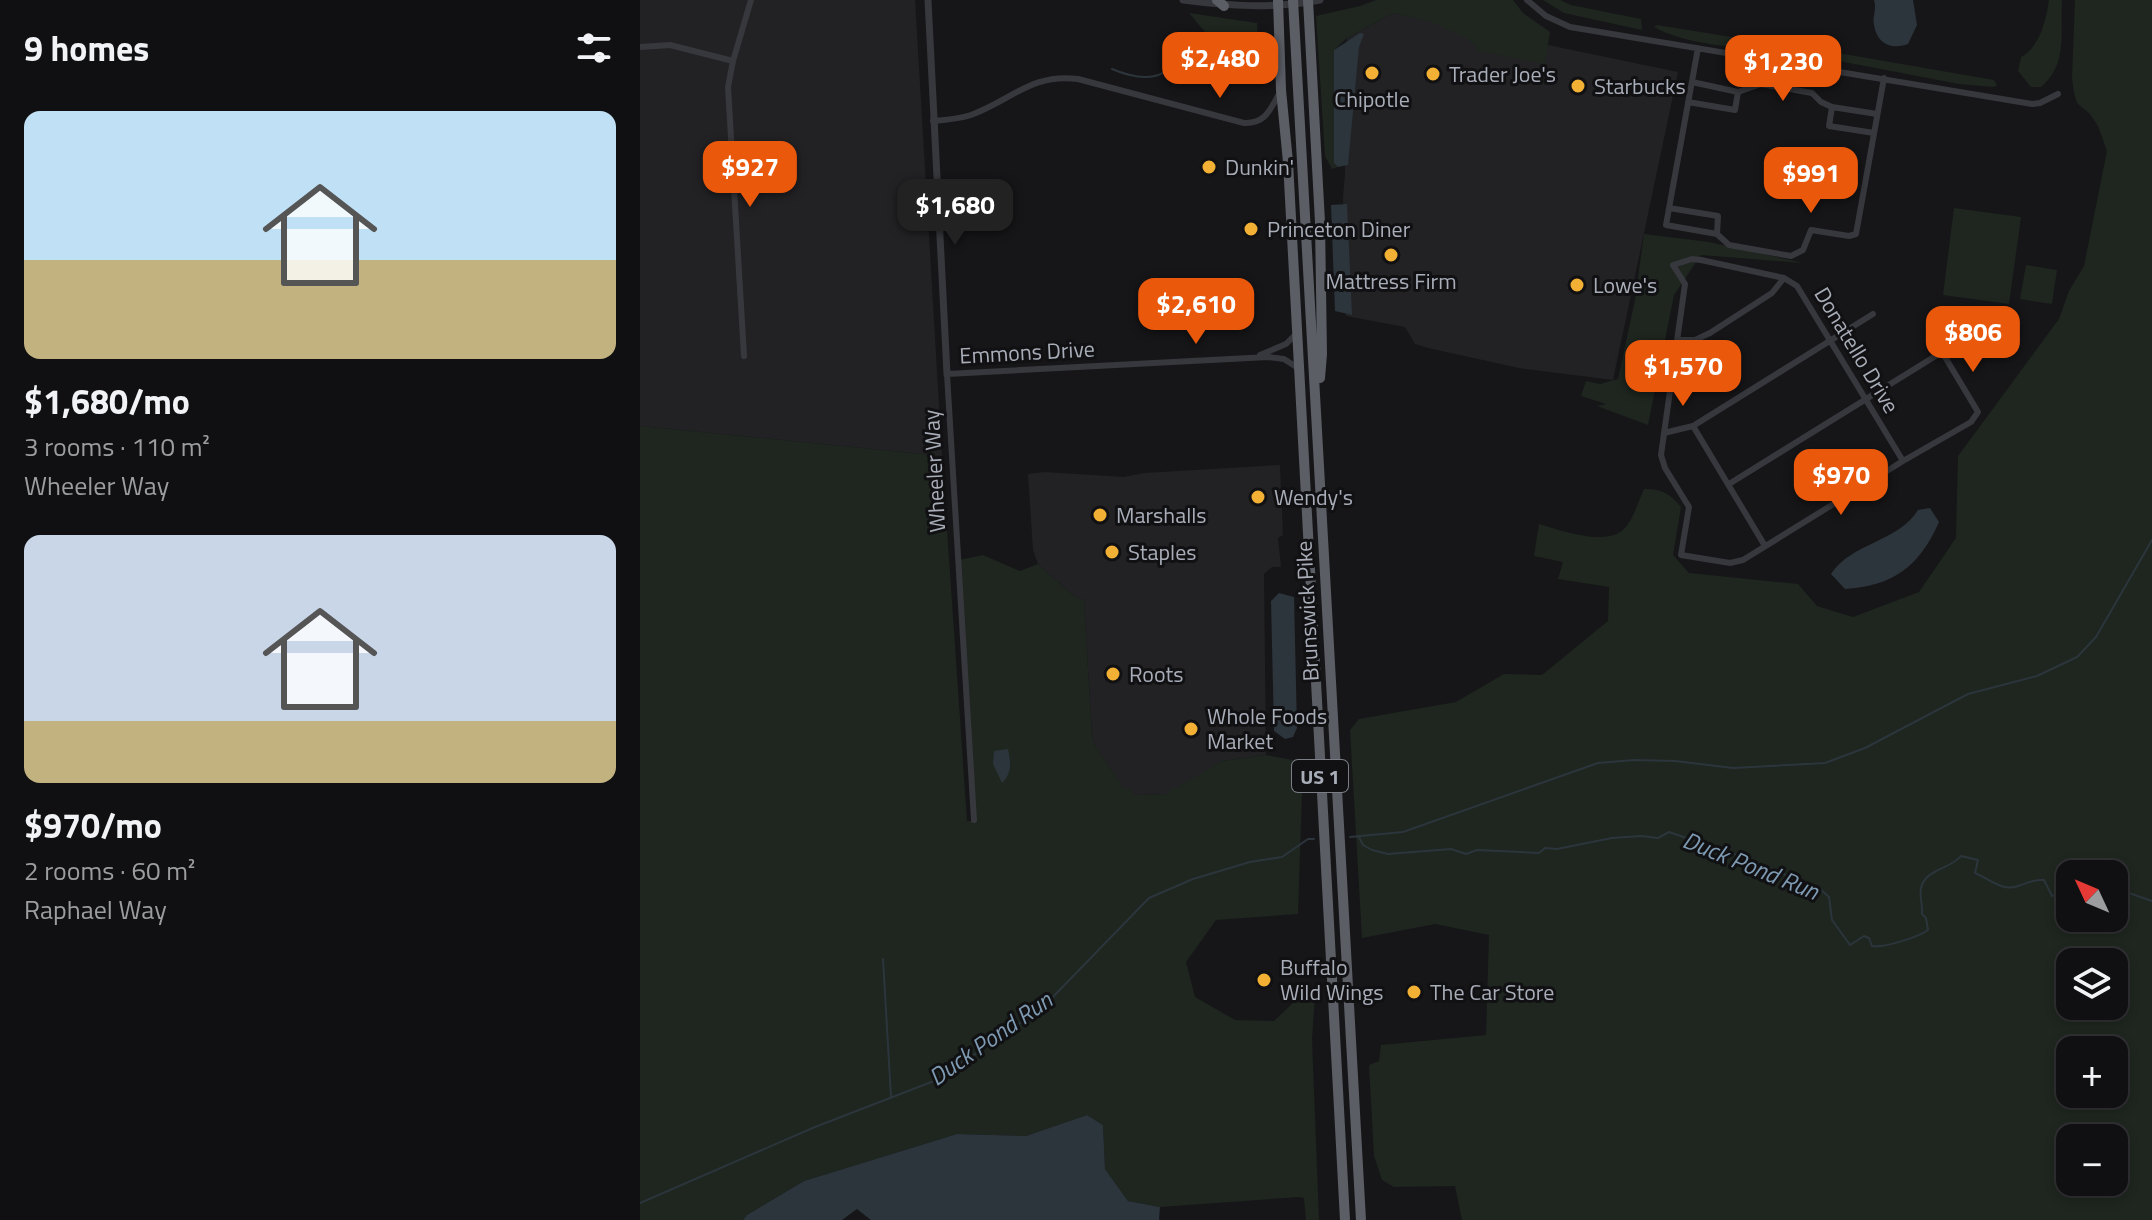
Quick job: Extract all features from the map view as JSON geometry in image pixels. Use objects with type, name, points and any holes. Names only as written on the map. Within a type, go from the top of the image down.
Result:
[{"type":"highway","name":"Brunswick Pike","points":[[1293,0],[1361,1220]]},
{"type":"highway","points":[[1308,0],[1322,293],[1322,354],[1316,419]]},
{"type":"highway","name":"Brunswick Pike","points":[[1278,1],[1345,1220]]},
{"type":"street","points":[[744,356],[728,87],[751,0]]},
{"type":"street","name":"Wheeler Way","points":[[928,0],[974,820]]},
{"type":"street","points":[[1183,0],[1254,7],[1320,0]]},
{"type":"street","points":[[1527,0],[1546,16],[1570,27],[2032,104],[2058,94]]},
{"type":"street","points":[[640,47],[670,45],[733,61]]},
{"type":"street","points":[[1698,48],[1666,225],[1717,234],[1729,245],[1791,256],[1803,250],[1811,230],[1849,236],[1856,234],[1884,78]]},
{"type":"street","points":[[933,121],[969,116],[1037,82],[1059,76],[1254,123],[1265,118],[1281,90]]},
{"type":"street","points":[[1692,82],[1738,92],[1761,84],[1812,93],[1832,107],[1877,114]]},
{"type":"street","points":[[1688,102],[1735,110],[1738,92]]},
{"type":"street","points":[[1832,107],[1829,126],[1874,133]]},
{"type":"street","points":[[1669,208],[1718,216],[1717,234]]},
{"type":"street","name":"Donatello Drive","points":[[1678,340],[1685,284],[1673,265],[1701,260],[1784,278],[1797,286],[1903,461]]},
{"type":"street","points":[[1729,484],[1942,352],[1978,412],[1971,422],[1743,560],[1730,563],[1681,555],[1689,507],[1665,468],[1661,455],[1678,340],[1695,340],[1710,333],[1772,293],[1784,278]]},
{"type":"street","points":[[1664,433],[1693,426],[1873,314]]},
{"type":"street","name":"Emmons Drive","points":[[1253,358],[1286,344],[1297,333]]},
{"type":"street","name":"Emmons Drive","points":[[947,374],[1253,358],[1284,359],[1299,369]]},
{"type":"street","points":[[1693,426],[1765,546]]},
{"type":"shaded area","points":[[640,0],[915,0],[942,456],[640,426]]},
{"type":"shaded area","points":[[1376,0],[1513,0],[1523,13],[1550,32],[1545,64],[1479,51],[1468,39],[1432,22],[1393,13],[1347,38],[1334,50],[1334,162],[1338,167],[1332,169],[1325,156],[1316,16]]},
{"type":"shaded area","points":[[1543,0],[1560,0],[1641,19],[1642,30],[1564,13]]},
{"type":"shaded area","points":[[1874,0],[1913,0],[1917,25],[1908,44],[1891,46],[1878,37]]},
{"type":"shaded area","points":[[2049,0],[2062,0],[2059,58],[2050,78],[2041,87],[2031,87],[2018,71],[2021,57],[2033,47],[2041,32]]},
{"type":"shaded area","points":[[2075,0],[2152,0],[2152,1220],[1462,1220],[1455,1186],[1394,1187],[1382,1180],[1374,1156],[1369,1065],[1379,1061],[1381,1045],[1486,1035],[1489,935],[1435,924],[1362,938],[1350,730],[1359,719],[1456,702],[1504,674],[1542,675],[1608,621],[1609,587],[1558,579],[1563,562],[1534,556],[1539,524],[1583,536],[1616,534],[1630,520],[1644,489],[1665,493],[1681,507],[1673,555],[1689,573],[1798,584],[1817,606],[1853,617],[1919,592],[1956,538],[1958,456],[2059,319],[2069,291],[2084,266],[2107,151],[2098,126],[2077,103],[2074,93]]},
{"type":"shaded area","points":[[1189,13],[1257,23],[1258,41],[1233,58],[1201,51],[1205,32]]},
{"type":"shaded area","points":[[1393,13],[1678,72],[1613,380],[1519,368],[1428,348],[1415,344],[1405,327],[1346,316],[1343,197],[1347,38]]},
{"type":"shaded area","points":[[1654,27],[1775,44],[1778,50],[1696,42]]},
{"type":"shaded area","points":[[1360,33],[1364,34],[1359,47],[1348,165],[1338,167],[1334,163],[1334,50]]},
{"type":"shaded area","points":[[1821,50],[1994,80],[1997,85],[1959,84],[1818,57],[1816,55]]},
{"type":"shaded area","points":[[1347,204],[1352,315],[1335,311],[1331,205]]},
{"type":"shaded area","points":[[1954,208],[2021,217],[2009,304],[1943,295]]},
{"type":"shaded area","points":[[1644,234],[1709,242],[1803,263],[1701,255],[1674,295],[1648,425],[1597,406],[1606,404],[1581,396],[1586,381],[1600,384],[1618,379],[1635,300]]},
{"type":"shaded area","points":[[2026,265],[2057,270],[2052,304],[2020,299]]},
{"type":"shaded area","points":[[640,426],[942,456],[967,821],[973,821],[959,560],[983,555],[1020,571],[1038,564],[1075,597],[1084,600],[1092,737],[1123,788],[1133,790],[1134,795],[1168,794],[1171,788],[1222,761],[1266,755],[1303,762],[1298,914],[1216,920],[1186,962],[1195,997],[1235,1020],[1274,1021],[1293,1003],[1315,995],[1312,1039],[1319,1220],[1306,1220],[1304,1198],[1299,1197],[1160,1207],[1128,1201],[1105,1169],[1103,1125],[1087,1115],[1026,1136],[957,1134],[804,1181],[743,1220],[640,1220]]},
{"type":"shaded area","points":[[1280,465],[1283,535],[1278,538],[1281,567],[1272,567],[1264,574],[1266,755],[1222,761],[1169,794],[1134,795],[1123,789],[1092,737],[1084,600],[1075,597],[1038,564],[1033,550],[1028,474],[1045,472],[1124,477],[1144,473]]},
{"type":"shaded area","points":[[1930,508],[1939,522],[1923,551],[1902,571],[1877,584],[1845,589],[1831,574],[1850,555],[1899,529],[1918,510]]},
{"type":"shaded area","points":[[1279,593],[1294,597],[1297,728],[1293,737],[1285,739],[1274,731],[1271,601]]},
{"type":"shaded area","points":[[1008,749],[1010,768],[1002,783],[993,764],[994,751]]},
{"type":"shaded area","points":[[1087,1115],[1103,1125],[1105,1169],[1128,1201],[1160,1207],[1159,1220],[871,1220],[857,1209],[842,1220],[743,1220],[804,1181],[957,1134],[1026,1136]]},
{"type":"waterway","points":[[1211,40],[1207,60],[1211,65]]},
{"type":"waterway","points":[[1197,63],[1252,78],[1261,76]]},
{"type":"waterway","points":[[1112,69],[1150,77],[1170,68]]},
{"type":"waterway","points":[[1350,837],[1403,832],[1598,763],[1675,761],[1733,768],[1825,763],[1865,748],[1968,694],[2037,676],[2077,657],[2096,637],[2152,540]]},
{"type":"waterway","name":"Duck Pond Run","points":[[1359,837],[1363,845],[1388,854],[1451,849],[1466,854],[1477,850],[1539,853],[1545,848],[1557,849],[1612,838],[1658,838],[1669,832],[1820,889],[1829,897],[1832,920],[1850,945],[1864,936],[1869,938],[1872,946],[1885,945],[1928,930],[1922,914],[1923,882],[1961,856],[1978,860],[1975,873],[2001,886],[2012,887],[2044,880],[2052,896],[2056,895]]},
{"type":"waterway","name":"Duck Pond Run","points":[[640,1203],[815,1127],[934,1081],[1047,1003],[1149,898],[1193,879],[1250,862],[1282,857],[1308,839],[1314,839]]},
{"type":"waterway","name":"Duck Pond Run","points":[[2128,892],[2152,901]]},
{"type":"waterway","points":[[883,959],[891,1097]]},
{"type":"place","name":"Chipotle","points":[[1372,73]]},
{"type":"place","name":"Trader Joe's","points":[[1433,74]]},
{"type":"place","name":"Starbucks","points":[[1578,86]]},
{"type":"place","name":"Dunkin'","points":[[1209,167]]},
{"type":"place","name":"Princeton Diner","points":[[1251,229]]},
{"type":"place","name":"Mattress Firm","points":[[1391,255]]},
{"type":"place","name":"Lowe's","points":[[1577,285]]},
{"type":"place","name":"Wendy's","points":[[1258,497]]},
{"type":"place","name":"Marshalls","points":[[1100,515]]},
{"type":"place","name":"Staples","points":[[1112,552]]},
{"type":"place","name":"Roots","points":[[1113,674]]},
{"type":"place","name":"Whole Foods Market","points":[[1191,729]]},
{"type":"place","name":"Buffalo Wild Wings","points":[[1264,980]]},
{"type":"place","name":"The Car Store","points":[[1414,992]]}]
